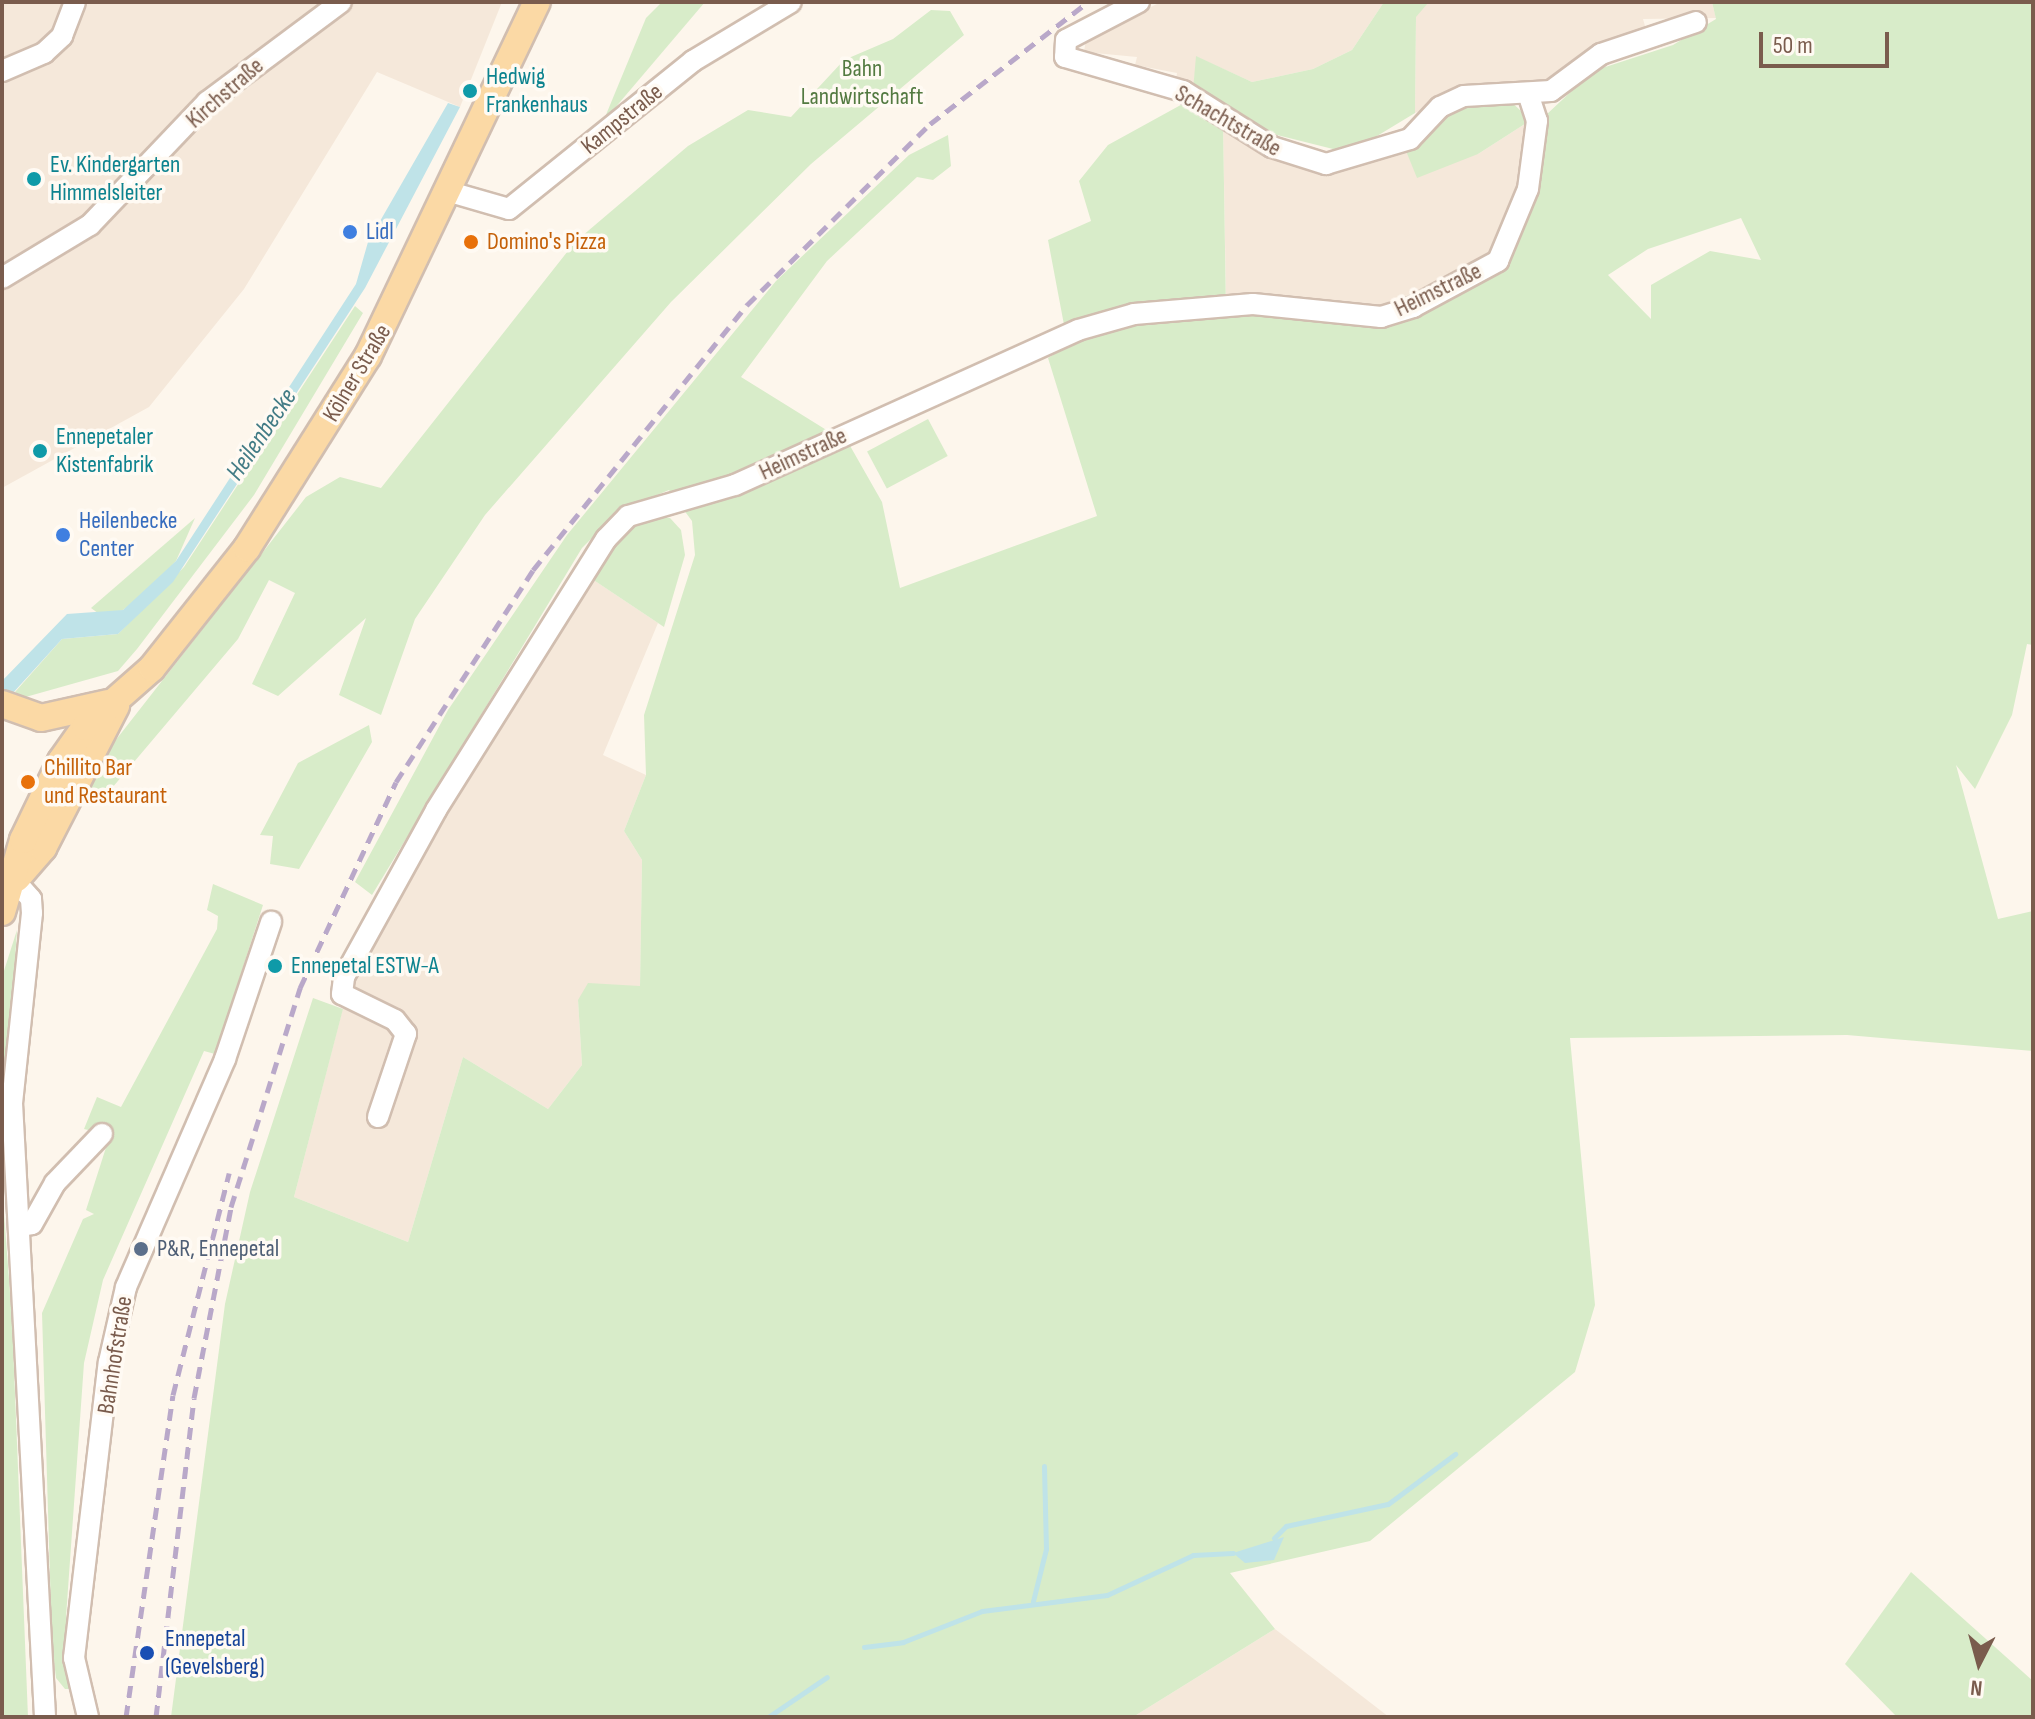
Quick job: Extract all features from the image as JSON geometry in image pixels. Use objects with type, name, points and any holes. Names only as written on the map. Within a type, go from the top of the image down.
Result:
[{"type":"main road","name":"Kölner Straße","points":[[2,912],[8,878],[39,802],[74,742],[118,704],[278,503],[394,312],[537,2]]},
{"type":"main road","name":"Kölner Straße","points":[[8,878],[43,848],[118,704]]},
{"type":"main road","points":[[6,707],[49,718],[118,704]]},
{"type":"main road","points":[[6,707],[34,732],[74,742],[103,737]]},
{"type":"street","points":[[2,71],[44,53],[62,36],[75,2]]},
{"type":"street","name":"Kirchstraße","points":[[2,278],[90,225],[207,102],[341,2]]},
{"type":"street","name":"Kampstraße","points":[[450,192],[509,209],[693,61],[791,2]]},
{"type":"street","name":"Schachtstraße","points":[[1139,2],[1080,30],[1066,40],[1065,57],[1183,91],[1295,159],[1326,164],[1385,151],[1464,96],[1529,97],[1567,82],[1601,54],[1696,22]]},
{"type":"street","name":"Heimstraße","points":[[378,1117],[406,1034],[395,1020],[342,994],[344,977],[436,810],[606,539],[628,516],[735,485],[1078,330],[1134,314],[1253,304],[1381,317],[1413,307],[1498,261],[1528,189],[1537,121],[1529,97]]},
{"type":"street","points":[[8,878],[31,899],[32,913],[12,1103],[45,1717]]},
{"type":"street","name":"Bahnhofstraße","points":[[88,1717],[74,1658],[109,1362],[126,1287],[225,1059],[271,922]]},
{"type":"street","points":[[21,1226],[32,1224],[55,1183],[102,1134]]},
{"type":"street","points":[[38,1717],[40,1659]]},
{"type":"shaded area","points":[[2,2],[502,2],[460,107],[377,72],[244,289],[149,407],[2,488]]},
{"type":"shaded area","points":[[1161,2],[1384,2],[1352,50],[1313,69],[1252,82],[1197,57],[1193,90],[1176,81],[1177,73],[1135,65],[1137,57],[1084,52],[1086,39]]},
{"type":"shaded area","points":[[1429,2],[1712,2],[1716,18],[1643,19],[1647,33],[1591,50],[1534,87],[1474,90],[1415,113],[1416,16]]},
{"type":"shaded area","points":[[1531,120],[1516,203],[1493,257],[1382,311],[1226,296],[1223,122],[1335,167],[1389,158],[1404,146],[1478,154]]},
{"type":"shaded area","points":[[589,577],[658,623],[603,755],[646,775],[624,831],[642,860],[640,986],[578,1000],[582,1065],[548,1109],[463,1057],[408,1242],[294,1197],[351,977],[439,815]]},
{"type":"shaded area","points":[[1275,1629],[1389,1717],[1133,1717]]},
{"type":"green space","points":[[662,2],[705,2],[603,122],[646,18]]},
{"type":"green space","points":[[1384,2],[1429,2],[1416,17],[1415,113],[1349,153],[1269,133],[1193,90],[1196,56],[1252,82],[1313,69],[1352,50]]},
{"type":"green space","points":[[1712,2],[2033,2],[2033,645],[2027,644],[2012,715],[1975,789],[1956,765],[1998,919],[2033,911],[2033,1051],[1847,1035],[1570,1038],[1595,1305],[1575,1372],[1370,1541],[1230,1573],[1275,1629],[1133,1717],[171,1717],[225,1304],[250,1192],[313,998],[343,1009],[294,1197],[408,1242],[463,1057],[548,1109],[582,1065],[578,1000],[588,983],[640,986],[642,860],[624,831],[646,775],[644,715],[695,555],[692,521],[669,490],[619,511],[582,548],[372,895],[355,882],[448,710],[567,535],[776,281],[909,155],[948,135],[951,166],[933,180],[917,177],[827,261],[741,377],[849,444],[882,502],[900,588],[1097,516],[1048,358],[1068,346],[1048,240],[1091,221],[1079,181],[1108,145],[1188,101],[1223,122],[1226,311],[1382,323],[1503,263],[1538,171],[1546,115],[1593,71],[1673,45],[1716,19]],"holes":[[[1741,218],[1761,260],[1710,251],[1651,285],[1651,319],[1608,275],[1648,249]]]},
{"type":"green space","name":"Bahn Landwirtschaft","points":[[931,10],[950,11],[964,35],[811,164],[671,302],[485,515],[415,619],[381,715],[339,695],[366,618],[278,696],[252,684],[295,593],[269,580],[238,639],[101,801],[81,801],[115,741],[306,497],[340,477],[381,488],[575,242],[688,146],[748,110],[791,117],[844,60],[893,39]]},
{"type":"green space","points":[[1509,100],[1531,120],[1478,154],[1417,178],[1404,146],[1450,111]]},
{"type":"green space","points":[[355,306],[363,313],[254,495],[118,671],[22,698],[15,692],[62,639],[118,634],[184,567]]},
{"type":"green space","points":[[928,419],[948,456],[887,488],[867,451]]},
{"type":"green space","points":[[650,516],[670,518],[681,530],[685,555],[664,627],[589,577],[628,526]]},
{"type":"green space","points":[[195,518],[176,561],[154,586],[123,610],[102,616],[91,608]]},
{"type":"green space","points":[[369,725],[372,742],[299,869],[270,864],[273,836],[260,835],[298,763]]},
{"type":"green space","points":[[213,884],[263,905],[215,1054],[204,1051],[103,1280],[84,1363],[66,1617],[72,1689],[65,1689],[56,1678],[52,1643],[42,1313],[83,1219],[94,1214],[86,1210],[110,1135],[84,1129],[97,1097],[121,1107],[217,929],[218,916],[207,910]]},
{"type":"green space","points":[[17,930],[2,1152],[2,977]]},
{"type":"green space","points":[[2,1187],[12,1319],[28,1717],[2,1717]]},
{"type":"green space","points":[[1911,1572],[2033,1681],[2033,1717],[1897,1717],[1845,1664]]},
{"type":"water","name":"Heilenbecke","points":[[448,103],[460,107],[365,288],[173,582],[118,634],[62,639],[2,705],[2,681],[67,614],[123,610],[176,561],[356,284],[368,242]]},
{"type":"water","points":[[1284,1537],[1274,1560],[1245,1563],[1233,1553]]},
{"type":"waterway","points":[[1274,1538],[1286,1526],[1388,1504],[1455,1454]]},
{"type":"waterway","points":[[1033,1601],[1046,1549],[1044,1466]]},
{"type":"waterway","points":[[864,1647],[903,1642],[982,1611],[1107,1595],[1193,1555],[1233,1553]]},
{"type":"waterway","points":[[768,1717],[827,1677]]},
{"type":"railway","points":[[156,1717],[194,1398],[231,1207],[300,988],[396,782],[533,570],[747,305],[930,124],[1088,2]]},
{"type":"railway","points":[[126,1717],[173,1395],[229,1173]]},
{"type":"place","name":"Hedwig Frankenhaus","points":[[470,91]]},
{"type":"place","name":"Ev. Kindergarten Himmelsleiter","points":[[34,179]]},
{"type":"place","name":"Lidl","points":[[350,232]]},
{"type":"place","name":"Domino's Pizza","points":[[471,242]]},
{"type":"place","name":"Ennepetaler Kistenfabrik","points":[[40,451]]},
{"type":"place","name":"Heilenbecke Center","points":[[63,535]]},
{"type":"place","name":"Chillito Bar und Restaurant","points":[[28,782]]},
{"type":"place","name":"Ennepetal ESTW-A","points":[[275,966]]},
{"type":"place","name":"P&R, Ennepetal","points":[[141,1249]]},
{"type":"place","name":"Ennepetal (Gevelsberg)","points":[[147,1653]]}]
